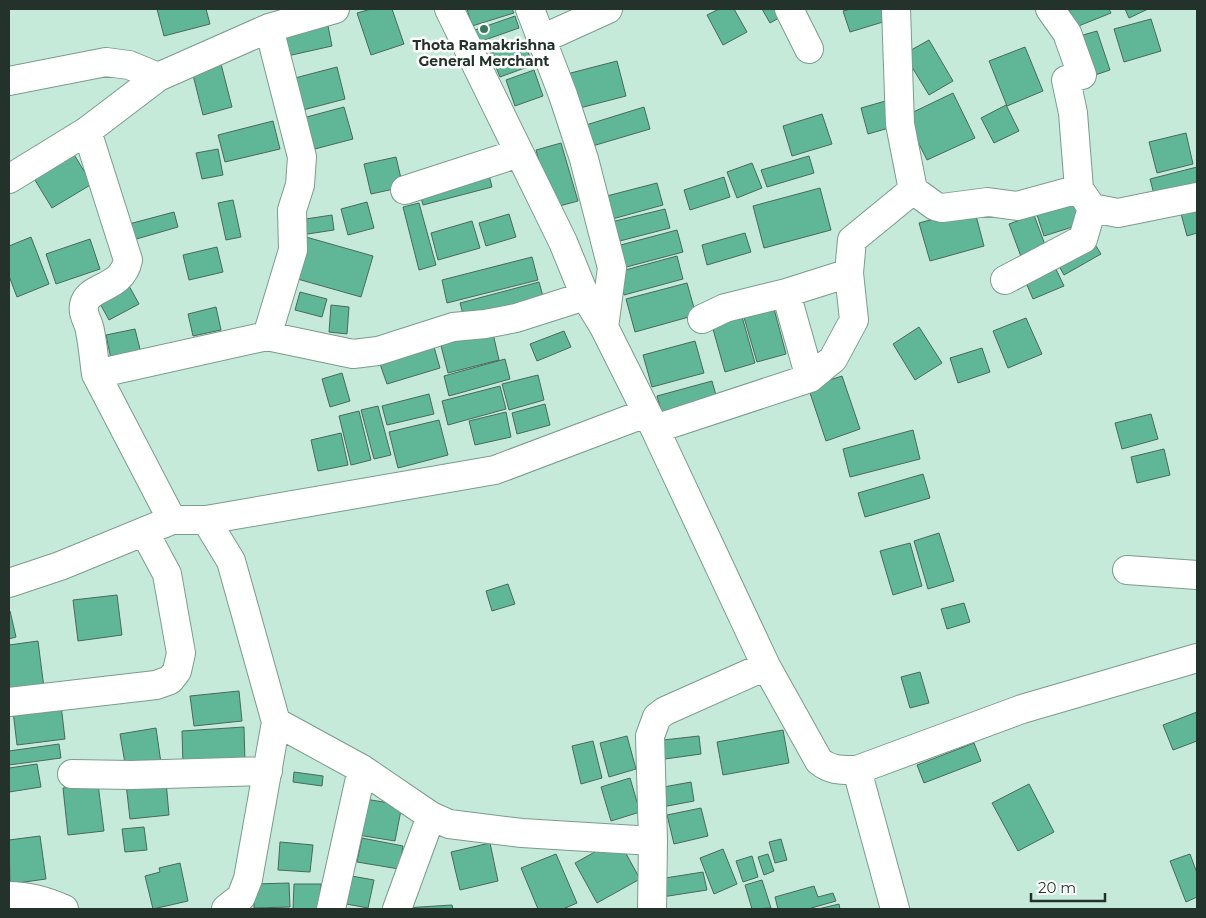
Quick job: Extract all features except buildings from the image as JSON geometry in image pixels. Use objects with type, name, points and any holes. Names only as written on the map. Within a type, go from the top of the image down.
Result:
[{"type":"street","points":[[9,179],[87,131],[158,77],[284,19],[335,9]]},
{"type":"street","points":[[449,9],[563,242],[585,296],[604,327],[650,421],[766,666],[819,761],[832,770],[857,770],[1022,709],[1197,658]]},
{"type":"street","points":[[530,9],[584,158],[612,268],[604,327]]},
{"type":"street","points":[[542,39],[608,9]]},
{"type":"street","points":[[790,9],[809,49]]},
{"type":"street","points":[[896,9],[900,124],[913,190],[935,206],[942,208],[988,202],[1017,206],[1085,199],[1118,213],[1197,197]]},
{"type":"street","points":[[1005,280],[1083,239],[1085,199],[1073,113],[1066,80],[1082,75],[1066,32],[1050,9]]},
{"type":"street","points":[[266,336],[293,250],[292,210],[302,172],[302,157],[284,19]]},
{"type":"street","points":[[9,80],[106,62],[129,65],[158,77]]},
{"type":"street","points":[[87,131],[128,260],[126,271],[120,278],[89,296],[84,303],[84,314],[90,328],[96,374],[172,520]]},
{"type":"street","points":[[405,190],[519,153]]},
{"type":"street","points":[[9,583],[60,566],[172,520],[206,520],[495,470],[650,421],[810,378],[833,359],[854,320],[849,273],[852,240],[913,190]]},
{"type":"street","points":[[702,319],[725,308],[786,293],[849,273]]},
{"type":"street","points":[[786,293],[810,378]]},
{"type":"street","points":[[96,374],[266,336],[353,354],[378,351],[453,327],[485,324],[516,318],[585,296]]},
{"type":"street","points":[[206,520],[231,561],[276,722],[248,879],[241,897],[226,909]]},
{"type":"street","points":[[9,702],[156,685],[170,680],[177,671],[181,653],[180,644],[167,574],[145,532]]},
{"type":"street","points":[[1127,570],[1197,575]]},
{"type":"street","points":[[652,909],[653,841],[650,736],[657,717],[665,711],[766,666]]},
{"type":"street","points":[[276,722],[362,768],[431,816],[449,824],[522,833],[653,841]]},
{"type":"street","points":[[331,909],[362,768]]},
{"type":"street","points":[[857,770],[895,909]]},
{"type":"street","points":[[72,774],[131,775],[268,771]]},
{"type":"street","points":[[397,909],[431,816]]},
{"type":"street","points":[[9,896],[22,896],[46,901],[64,909]]},
{"type":"place","name":"Thota Ramakrishna General Merchant","points":[[484,29]]}]
